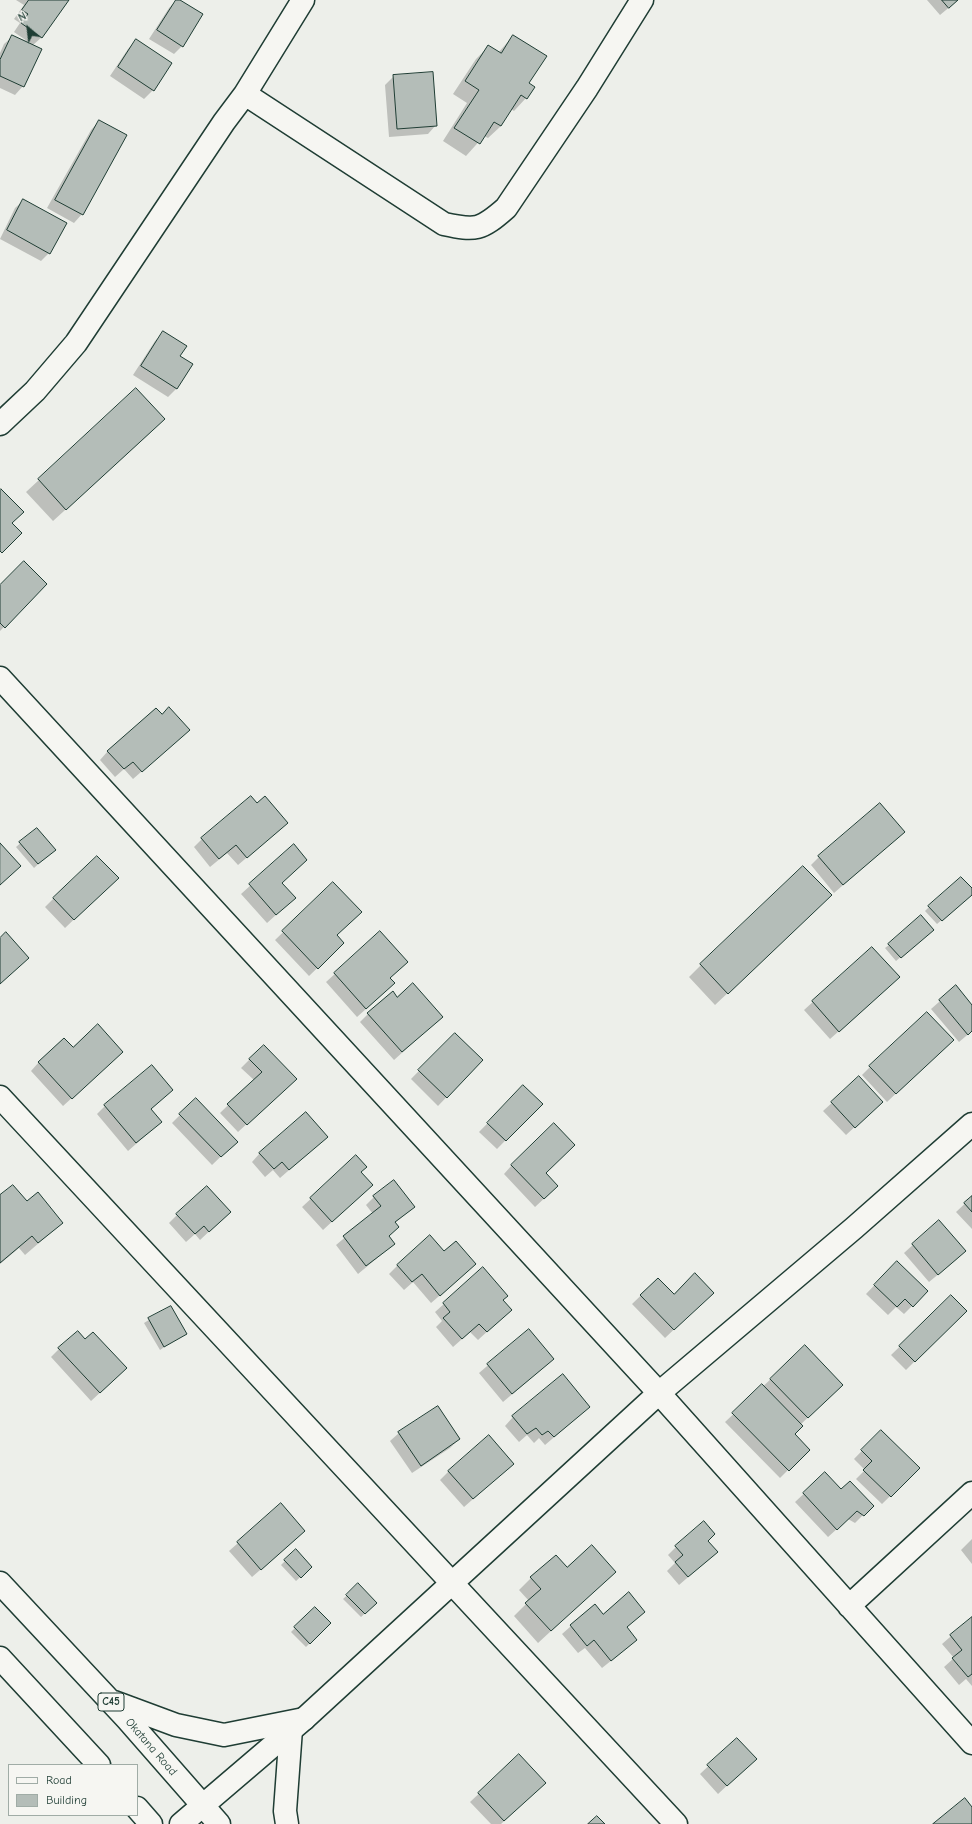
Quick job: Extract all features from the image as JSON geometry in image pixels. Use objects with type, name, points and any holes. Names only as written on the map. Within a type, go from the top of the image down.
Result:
[{"type":"street","points":[[0,424],[35,391],[76,343],[224,122],[245,94],[303,0]]},
{"type":"street","points":[[245,94],[444,224],[468,230],[488,223],[506,208],[587,88],[642,0]]},
{"type":"street","points":[[0,678],[659,1393],[972,1743]]},
{"type":"street","points":[[0,1097],[676,1824]]},
{"type":"street","points":[[181,1824],[298,1724],[659,1393],[854,1228],[972,1124]]},
{"type":"street","points":[[849,1606],[972,1493]]},
{"type":"street","name":"Okatana Road","points":[[0,1583],[109,1700],[219,1824]]},
{"type":"street","points":[[0,1658],[98,1764]]},
{"type":"street","points":[[109,1700],[176,1725],[224,1735],[298,1724]]},
{"type":"street","points":[[286,1824],[285,1811],[298,1724]]},
{"type":"street","points":[[138,1809],[151,1824]]},
{"type":"building","points":[[29,0],[69,0],[42,38],[21,23],[28,14],[22,10]]},
{"type":"building","points":[[176,0],[180,0],[203,14],[183,47],[157,30]]},
{"type":"building","points":[[942,0],[958,0],[949,8]]},
{"type":"building","points":[[12,35],[42,49],[24,87],[0,76],[0,60]]},
{"type":"building","points":[[513,35],[547,56],[529,83],[535,87],[527,99],[521,95],[501,126],[494,122],[480,144],[454,128],[479,90],[465,81],[488,45],[501,53]]},
{"type":"building","points":[[136,39],[172,63],[154,91],[118,67]]},
{"type":"building","points":[[433,72],[437,126],[397,129],[393,75]]},
{"type":"building","points":[[99,120],[127,135],[83,215],[55,200]]},
{"type":"building","points":[[23,199],[67,223],[50,254],[7,230]]},
{"type":"building","points":[[163,331],[187,346],[180,356],[193,364],[177,389],[141,366]]},
{"type":"building","points":[[136,388],[165,419],[66,510],[38,479]]},
{"type":"building","points":[[1,489],[24,512],[12,523],[22,533],[2,553],[0,551]]},
{"type":"building","points":[[24,561],[47,584],[5,628],[0,623],[0,585]]},
{"type":"building","points":[[169,707],[190,730],[142,772],[133,762],[124,769],[107,751],[156,708],[162,714]]},
{"type":"building","points":[[251,796],[257,803],[265,796],[288,823],[247,858],[236,845],[219,859],[201,838]]},
{"type":"building","points":[[880,803],[905,832],[843,885],[818,856]]},
{"type":"building","points":[[37,828],[56,850],[38,864],[19,842]]},
{"type":"building","points":[[0,843],[21,866],[0,885]]},
{"type":"building","points":[[294,844],[307,860],[282,883],[296,898],[276,915],[249,884]]},
{"type":"building","points":[[97,856],[119,878],[74,920],[53,898]]},
{"type":"building","points":[[803,866],[832,895],[728,994],[700,964]]},
{"type":"building","points":[[961,877],[972,888],[972,895],[942,921],[928,906]]},
{"type":"building","points":[[333,882],[362,912],[337,935],[344,943],[318,969],[282,931]]},
{"type":"building","points":[[921,915],[934,930],[901,958],[888,944]]},
{"type":"building","points":[[380,931],[408,962],[390,978],[395,983],[366,1009],[334,973]]},
{"type":"building","points":[[6,932],[29,958],[0,984],[0,938]]},
{"type":"building","points":[[872,947],[900,977],[839,1032],[812,1001]]},
{"type":"building","points":[[413,983],[443,1017],[402,1052],[367,1013],[393,991],[397,997]]},
{"type":"building","points":[[956,985],[972,1005],[972,1031],[968,1035],[939,1000]]},
{"type":"building","points":[[927,1012],[954,1040],[896,1094],[869,1066]]},
{"type":"building","points":[[98,1024],[123,1052],[72,1099],[38,1062],[64,1038],[73,1047]]},
{"type":"building","points":[[455,1033],[483,1060],[447,1098],[418,1070]]},
{"type":"building","points":[[264,1045],[297,1079],[247,1125],[227,1104],[262,1072],[249,1059]]},
{"type":"building","points":[[152,1065],[173,1090],[151,1109],[162,1122],[136,1143],[104,1105]]},
{"type":"building","points":[[859,1076],[883,1102],[855,1128],[831,1102]]},
{"type":"building","points":[[523,1085],[543,1104],[506,1141],[487,1123]]},
{"type":"building","points":[[196,1098],[238,1142],[221,1157],[179,1114]]},
{"type":"building","points":[[306,1112],[328,1137],[289,1170],[282,1162],[274,1169],[259,1153]]},
{"type":"building","points":[[554,1123],[575,1145],[546,1173],[558,1186],[544,1199],[511,1165]]},
{"type":"building","points":[[356,1155],[367,1167],[361,1172],[373,1185],[332,1222],[310,1198]]},
{"type":"building","points":[[394,1180],[415,1207],[395,1222],[399,1227],[389,1236],[395,1244],[366,1266],[343,1236],[381,1206],[373,1196]]},
{"type":"building","points":[[13,1185],[27,1201],[38,1192],[63,1223],[38,1243],[32,1236],[0,1263],[0,1195]]},
{"type":"building","points":[[207,1186],[231,1212],[209,1232],[204,1226],[195,1234],[176,1214]]},
{"type":"building","points":[[972,1196],[972,1212],[964,1203]]},
{"type":"building","points":[[939,1220],[966,1251],[938,1275],[912,1244]]},
{"type":"building","points":[[430,1235],[444,1251],[456,1241],[476,1264],[440,1296],[422,1274],[412,1282],[397,1265]]},
{"type":"building","points":[[897,1261],[928,1291],[913,1307],[905,1299],[897,1307],[874,1285]]},
{"type":"building","points":[[483,1267],[508,1296],[503,1300],[512,1310],[487,1332],[479,1324],[462,1339],[443,1318],[450,1312],[443,1303]]},
{"type":"building","points":[[695,1273],[714,1293],[674,1330],[640,1295],[658,1278],[674,1294]]},
{"type":"building","points":[[951,1295],[967,1311],[915,1362],[899,1346]]},
{"type":"building","points":[[171,1306],[187,1334],[164,1347],[148,1318]]},
{"type":"building","points":[[529,1329],[554,1359],[512,1394],[487,1364]]},
{"type":"building","points":[[78,1331],[85,1339],[93,1332],[127,1368],[100,1393],[58,1348]]},
{"type":"building","points":[[805,1345],[843,1385],[808,1418],[770,1379]]},
{"type":"building","points":[[563,1374],[590,1407],[554,1437],[548,1431],[542,1435],[536,1428],[527,1434],[512,1416]]},
{"type":"building","points":[[762,1384],[803,1426],[795,1434],[810,1450],[789,1471],[732,1413]]},
{"type":"building","points":[[438,1406],[460,1439],[421,1466],[398,1432]]},
{"type":"building","points":[[881,1430],[920,1468],[891,1497],[863,1470],[872,1461],[861,1450]]},
{"type":"building","points":[[489,1435],[514,1464],[473,1499],[448,1471]]},
{"type":"building","points":[[825,1472],[841,1489],[850,1481],[874,1506],[864,1516],[857,1511],[837,1530],[803,1493]]},
{"type":"building","points":[[281,1503],[305,1531],[261,1570],[237,1542]]},
{"type":"building","points":[[704,1521],[715,1534],[708,1541],[718,1552],[688,1577],[675,1562],[683,1555],[675,1546]]},
{"type":"building","points":[[592,1545],[616,1572],[551,1631],[525,1603],[541,1589],[530,1577],[556,1555],[567,1567]]},
{"type":"building","points":[[296,1549],[312,1567],[301,1578],[284,1560]]},
{"type":"building","points":[[358,1583],[377,1603],[365,1614],[346,1595]]},
{"type":"building","points":[[629,1592],[645,1612],[627,1627],[637,1640],[611,1661],[594,1640],[587,1646],[570,1625],[595,1604],[603,1614]]},
{"type":"building","points":[[315,1607],[331,1623],[310,1644],[294,1627]]},
{"type":"building","points":[[972,1617],[972,1674],[968,1677],[952,1658],[962,1650],[950,1635]]},
{"type":"building","points":[[737,1738],[757,1759],[727,1786],[707,1765]]},
{"type":"building","points":[[519,1754],[546,1783],[504,1821],[478,1793]]},
{"type":"building","points":[[965,1798],[972,1807],[972,1824],[933,1824]]},
{"type":"building","points":[[597,1816],[605,1824],[588,1824]]}]
